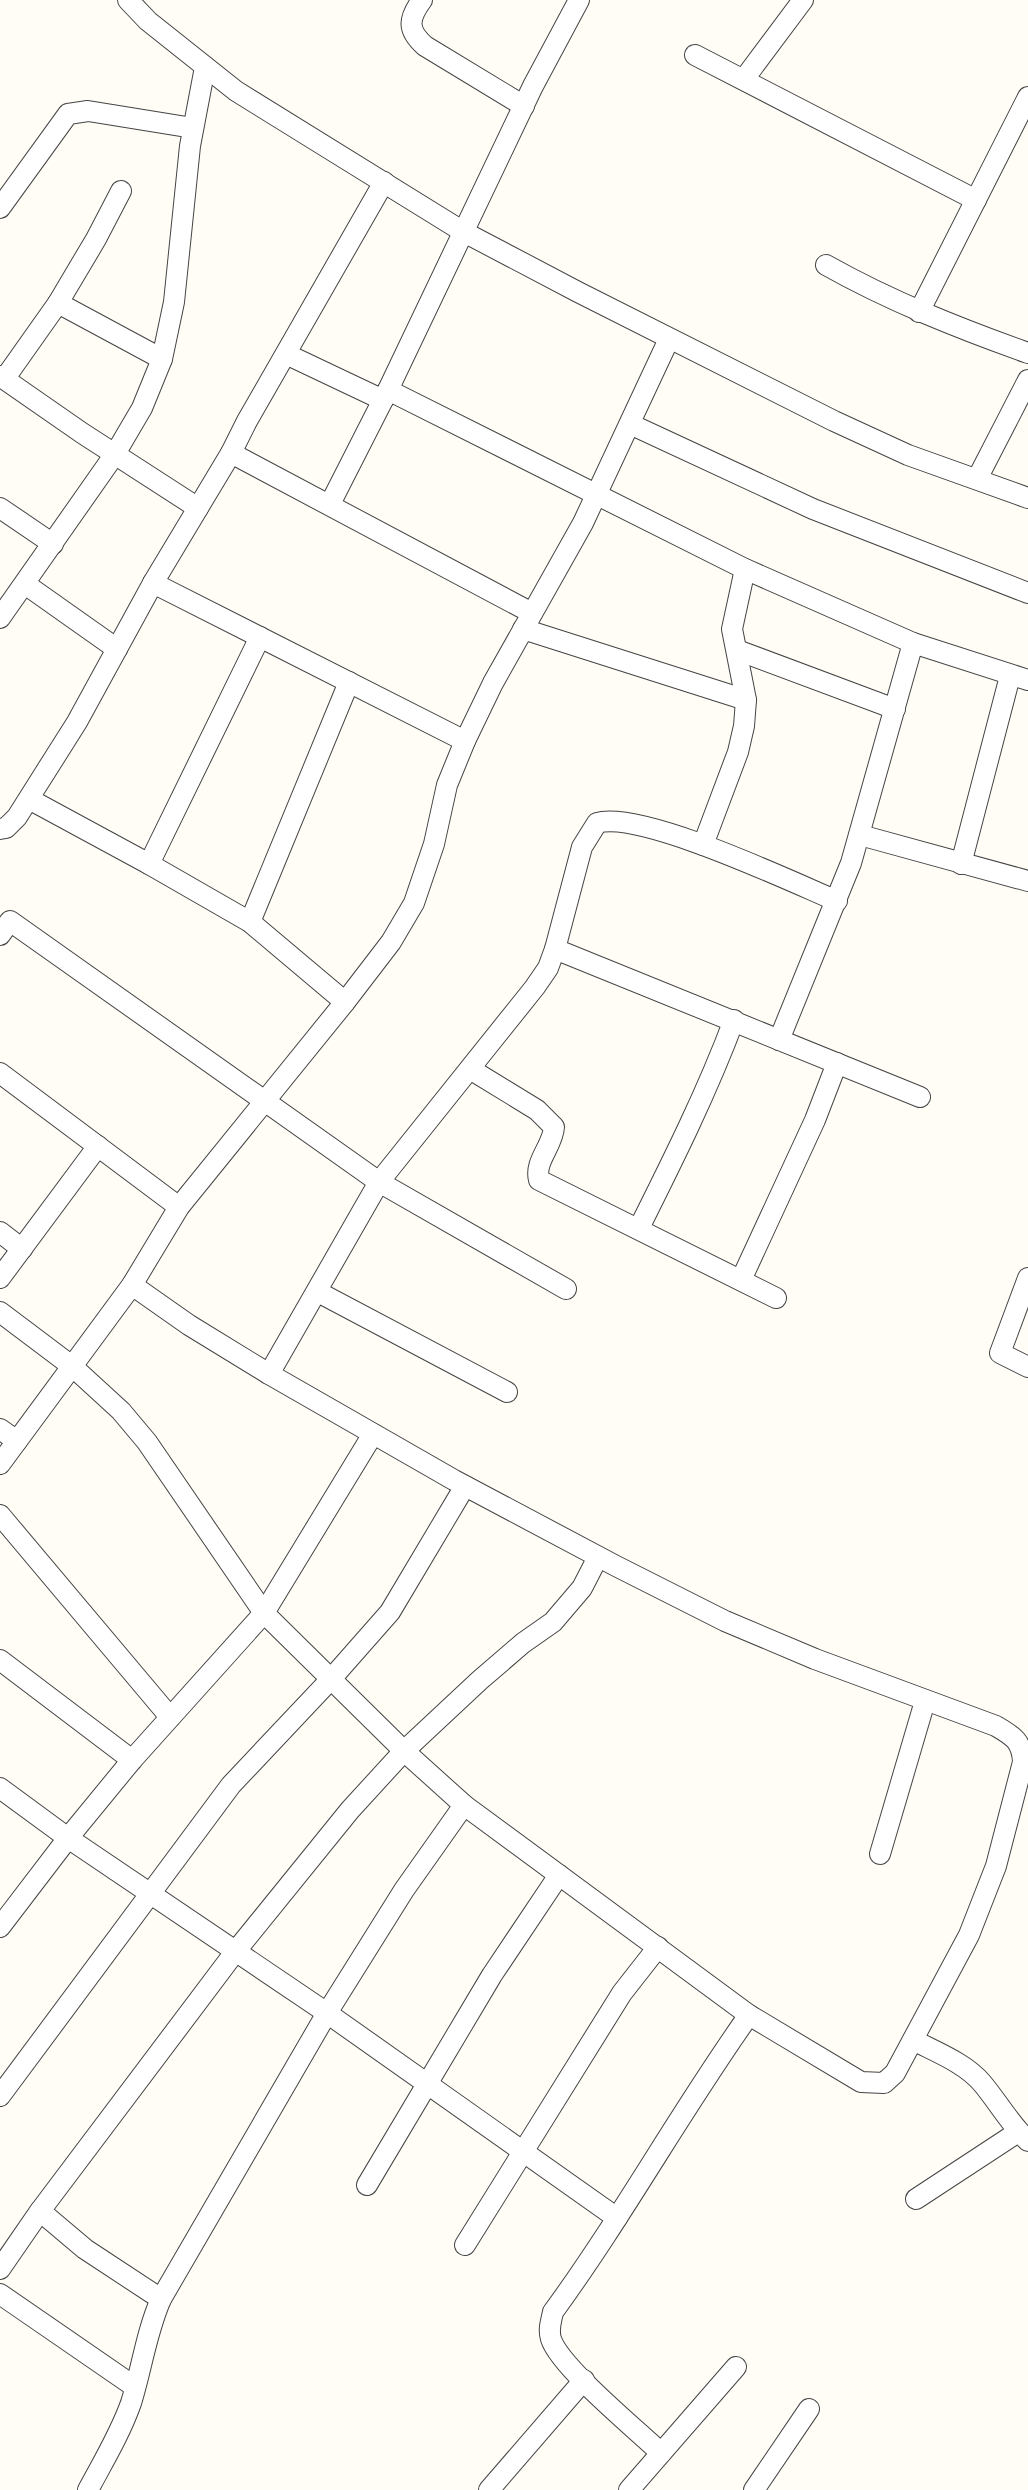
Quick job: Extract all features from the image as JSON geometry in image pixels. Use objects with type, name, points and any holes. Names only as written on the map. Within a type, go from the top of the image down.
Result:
[{"type":"street","points":[[128,0],[148,21],[236,91],[462,231],[669,338],[875,440],[1028,498]]},
{"type":"street","points":[[422,0],[414,10],[411,21],[412,31],[417,39],[425,46],[524,106]]},
{"type":"street","points":[[330,504],[385,395],[462,231],[579,0]]},
{"type":"street","points":[[744,79],[803,0]]},
{"type":"street","points":[[695,55],[976,200]]},
{"type":"street","points":[[0,618],[115,454],[142,408],[162,359],[174,302],[193,128],[205,68]]},
{"type":"street","points":[[920,312],[1028,96]]},
{"type":"street","points":[[0,208],[68,114],[88,111],[193,128]]},
{"type":"street","points":[[0,829],[6,828],[17,817],[77,722],[153,583],[231,454],[384,182]]},
{"type":"street","points":[[121,191],[58,303],[2,377],[198,508]]},
{"type":"street","points":[[826,265],[867,288],[920,312],[1028,353]]},
{"type":"street","points":[[58,303],[162,359]]},
{"type":"street","points":[[0,1464],[73,1368],[132,1285],[179,1207],[345,1002],[391,942],[414,903],[434,844],[447,785],[464,741],[493,682],[596,496],[669,338]]},
{"type":"street","points":[[286,354],[385,395],[745,569],[913,643],[1019,678],[961,864]]},
{"type":"street","points":[[977,479],[1028,380]]},
{"type":"street","points":[[630,424],[812,509],[1028,592]]},
{"type":"street","points":[[231,454],[330,504],[528,621],[746,700]]},
{"type":"street","points":[[0,508],[53,544]]},
{"type":"street","points":[[703,845],[738,752],[744,726],[746,700],[732,629],[745,569]]},
{"type":"street","points":[[153,583],[464,741]]},
{"type":"street","points":[[25,584],[116,649]]},
{"type":"street","points":[[149,864],[260,637]]},
{"type":"street","points":[[779,1040],[837,901],[860,835],[913,643]]},
{"type":"street","points":[[737,650],[895,709]]},
{"type":"street","points":[[250,922],[349,682]]},
{"type":"street","points":[[28,799],[149,864],[250,922],[345,1002]]},
{"type":"street","points":[[270,1374],[379,1182],[535,987],[548,968],[555,949],[582,847],[597,823],[607,820],[622,821],[703,845],[837,901]]},
{"type":"street","points":[[860,835],[1028,881]]},
{"type":"street","points":[[0,935],[10,921],[379,1182],[566,1289]]},
{"type":"street","points":[[555,949],[920,1097]]},
{"type":"street","points":[[639,1228],[690,1127],[734,1020]]},
{"type":"street","points":[[741,1280],[815,1120],[837,1063]]},
{"type":"street","points":[[470,1069],[537,1110],[554,1127],[553,1136],[538,1166],[539,1180],[639,1228],[776,1298]]},
{"type":"street","points":[[0,1073],[179,1207]]},
{"type":"street","points":[[0,1278],[98,1146]]},
{"type":"street","points":[[0,1232],[22,1249]]},
{"type":"street","points":[[1028,1278],[1000,1353],[1028,1367]]},
{"type":"street","points":[[0,1312],[73,1368],[121,1411],[147,1442],[264,1613],[404,1752],[464,1805],[749,2016],[861,2082],[884,2083],[896,2073],[969,1935],[996,1866],[1024,1762],[1023,1748],[1012,1735],[996,1726],[924,1701],[725,1622],[465,1486],[373,1434],[189,1325],[132,1285]]},
{"type":"street","points":[[318,1292],[506,1392]]},
{"type":"street","points":[[0,1429],[17,1441]]},
{"type":"street","points":[[0,1927],[68,1838],[132,1760],[264,1613],[373,1434]]},
{"type":"street","points":[[0,2096],[231,1785],[331,1679],[390,1612],[465,1486]]},
{"type":"street","points":[[0,1515],[170,1717]]},
{"type":"street","points":[[0,2269],[40,2212],[236,1952],[350,1810],[404,1752],[480,1680],[523,1643],[553,1622],[582,1588],[598,1557]]},
{"type":"street","points":[[0,1660],[132,1760]]},
{"type":"street","points":[[880,1854],[924,1701]]},
{"type":"street","points":[[0,1788],[68,1838],[327,2013],[617,2218]]},
{"type":"street","points":[[88,2490],[115,2441],[130,2404],[151,2322],[161,2299],[327,2013],[404,1890],[464,1805]]},
{"type":"street","points":[[367,2185],[492,1975],[559,1875]]},
{"type":"street","points":[[465,2245],[622,1993],[658,1947]]},
{"type":"street","points":[[661,2453],[579,2376],[552,2341],[549,2328],[553,2312],[617,2218],[694,2096],[749,2016]]},
{"type":"street","points":[[913,2040],[965,2068],[981,2082],[1023,2136],[916,2199]]},
{"type":"street","points":[[40,2212],[85,2249],[161,2299]]},
{"type":"street","points":[[0,2294],[135,2387]]},
{"type":"street","points":[[629,2490],[736,2367]]},
{"type":"street","points":[[489,2490],[579,2376]]},
{"type":"street","points":[[755,2489],[810,2409]]}]
